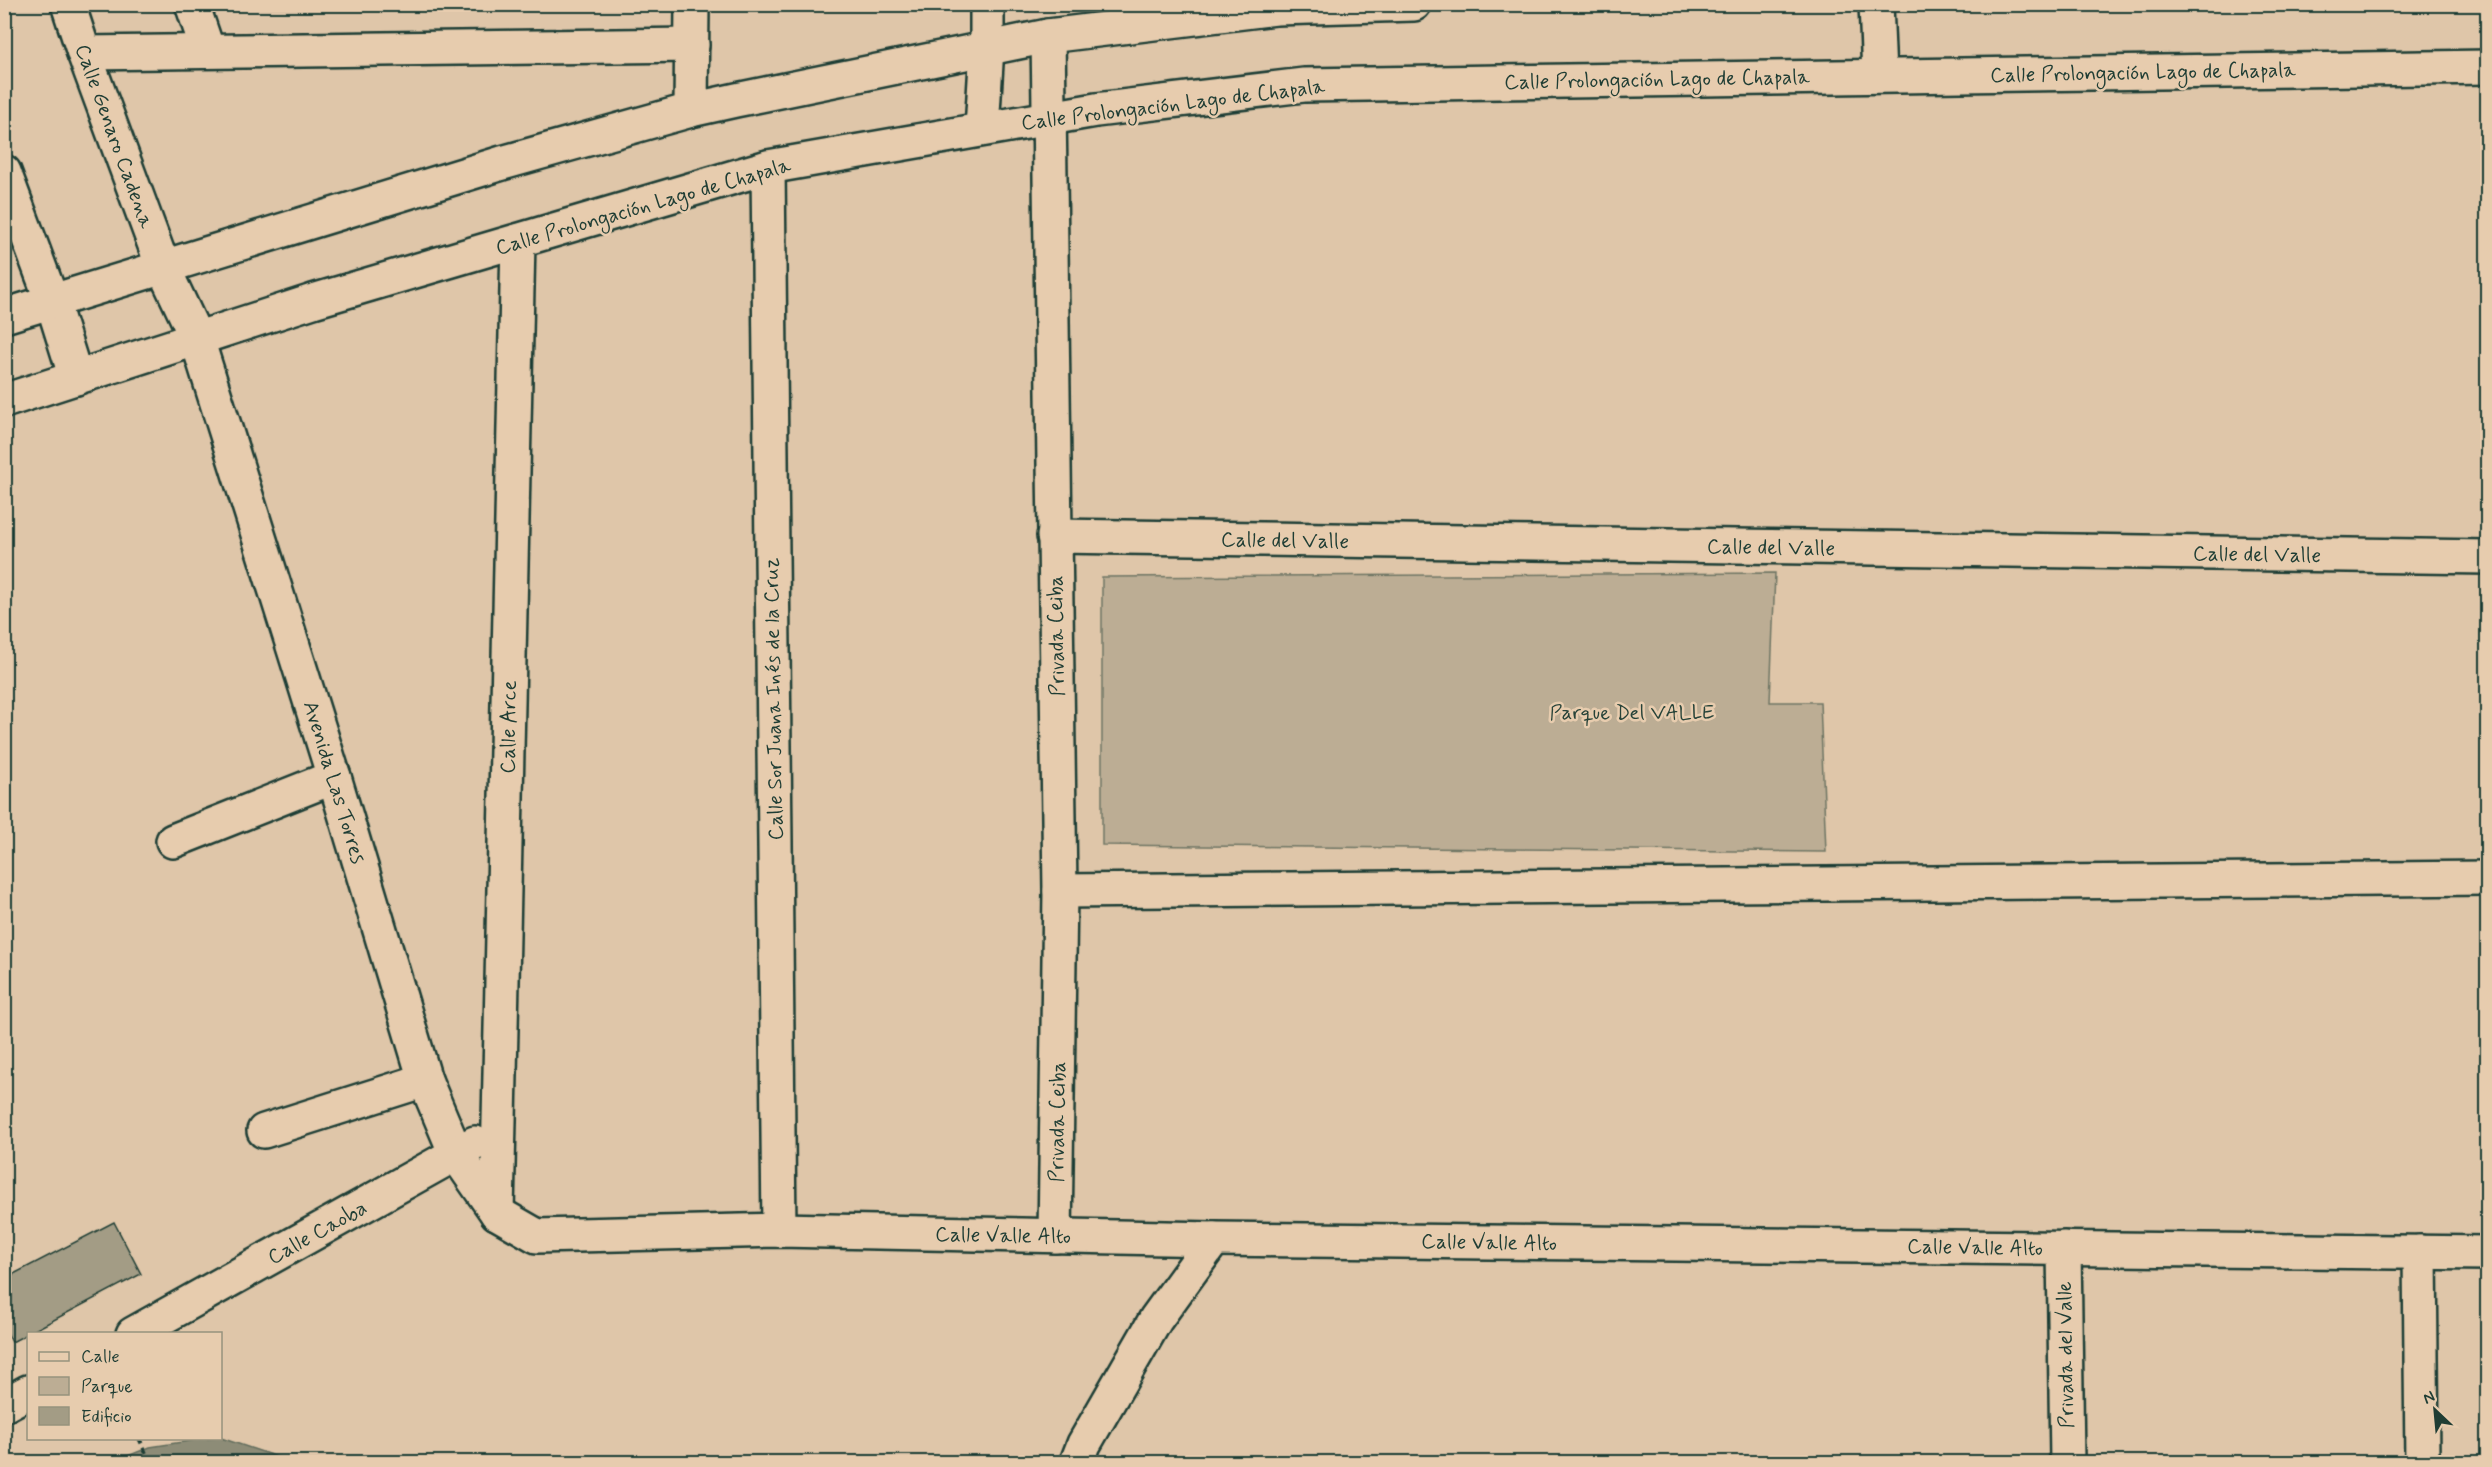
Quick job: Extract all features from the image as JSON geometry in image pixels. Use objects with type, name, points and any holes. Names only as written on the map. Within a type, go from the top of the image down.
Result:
[{"type":"street","name":"Calle Genaro Cadena","points":[[68,4],[163,267],[196,339]]},
{"type":"street","points":[[192,4],[208,51]]},
{"type":"street","points":[[691,110],[692,4]]},
{"type":"street","points":[[982,129],[987,4]]},
{"type":"street","points":[[4,316],[502,163],[691,110],[1048,36],[1276,8],[1414,4]]},
{"type":"street","points":[[1876,4],[1879,75]]},
{"type":"street","name":"Privada Ceiba","points":[[1048,36],[1060,891],[1055,1236]]},
{"type":"street","points":[[84,53],[692,45]]},
{"type":"street","name":"Calle Prolongación Lago de Chapala","points":[[4,401],[313,301],[768,167],[1049,118],[1304,85],[2487,68]]},
{"type":"street","name":"Calle Sor Juana Inés de la Cruz","points":[[768,167],[779,1230]]},
{"type":"street","points":[[4,172],[52,301],[76,378]]},
{"type":"street","name":"Calle Arce","points":[[497,1213],[518,241]]},
{"type":"street","name":"Avenida Las Torres","points":[[196,339],[334,777],[425,1080],[456,1154],[497,1213]]},
{"type":"street","name":"Calle del Valle","points":[[1054,536],[2487,557]]},
{"type":"street","points":[[173,841],[334,777]]},
{"type":"street","points":[[1060,891],[2487,878]]},
{"type":"street","points":[[264,1131],[425,1080]]},
{"type":"street","name":"Calle Caoba","points":[[138,1332],[499,1128]]},
{"type":"street","name":"Calle Valle Alto","points":[[497,1213],[537,1236],[779,1230],[1214,1239],[2487,1253]]},
{"type":"street","points":[[1077,1462],[1084,1444],[1156,1319],[1214,1239]]},
{"type":"street","name":"Privada del Valle","points":[[2064,1248],[2067,1462]]},
{"type":"street","points":[[2420,1252],[2422,1462]]},
{"type":"street","points":[[4,1405],[27,1393]]},
{"type":"path","points":[[140,1440],[150,1462]]},
{"type":"green space","name":"Parque Del VALLE","points":[[1775,573],[1770,702],[1820,702],[1826,852],[1102,845],[1102,577]]},
{"type":"shaded area","points":[[222,1438],[292,1462],[113,1462],[150,1447]]},
{"type":"building","points":[[114,1222],[141,1274],[31,1332],[27,1332],[12,1342],[4,1327],[4,1279]]}]
